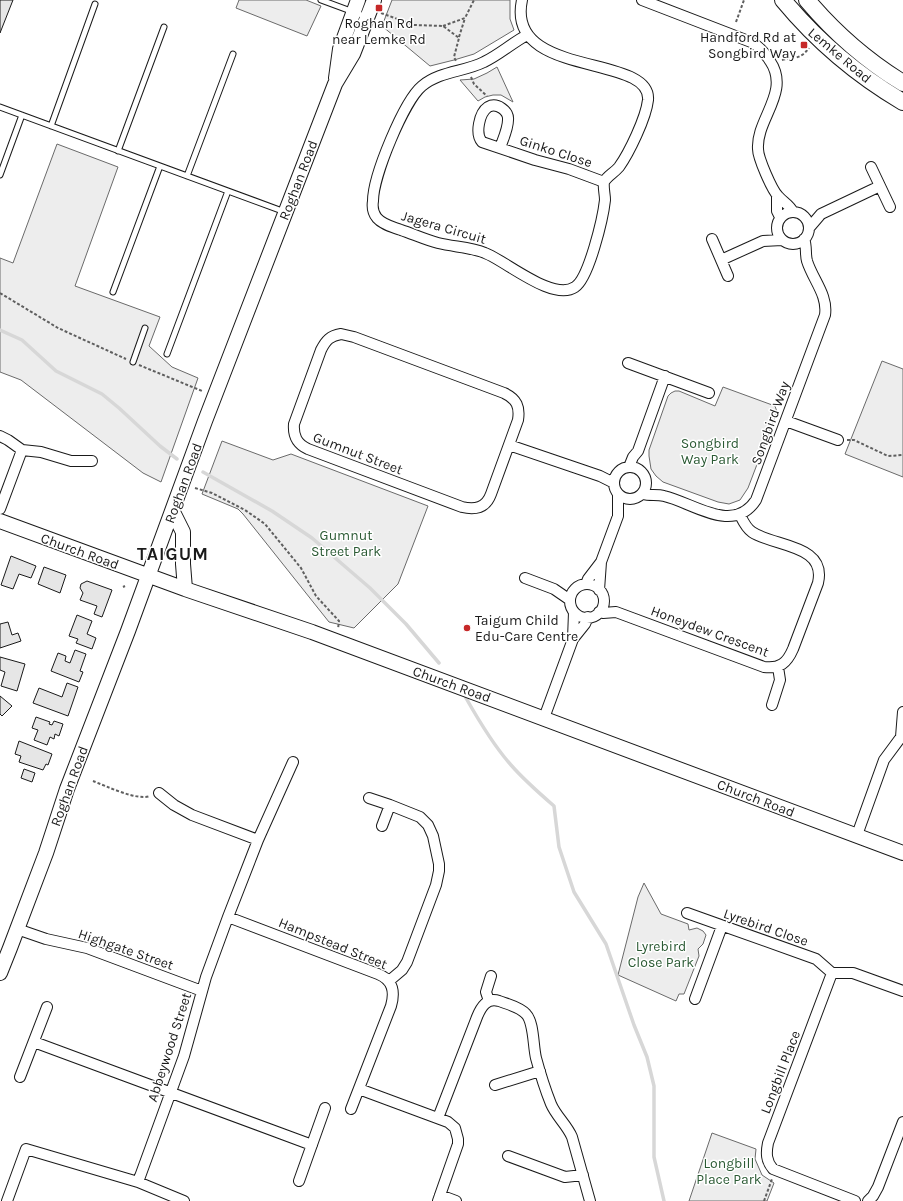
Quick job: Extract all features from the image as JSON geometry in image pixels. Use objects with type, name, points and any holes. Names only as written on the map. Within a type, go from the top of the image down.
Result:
[{"type":"main road","name":"Lemke Road","points":[[783,0],[811,32],[830,50],[863,76],[903,102]]},
{"type":"main road","name":"Lemke Road","points":[[807,0],[819,15],[848,42],[870,60],[903,83]]},
{"type":"main road","name":"Roghan Road","points":[[0,973],[46,853],[67,789],[173,512],[205,421],[334,84],[340,49],[356,6]]},
{"type":"main road","name":"Roghan Road","points":[[334,84],[353,54],[374,10]]},
{"type":"main road","points":[[173,512],[183,532],[182,564],[185,589]]},
{"type":"main road","name":"Church Road","points":[[0,521],[185,589],[312,632],[903,853]]},
{"type":"street","points":[[522,0],[521,13],[527,35],[537,44],[563,58],[632,77],[641,83],[648,95],[647,105],[631,146],[617,169],[604,182]]},
{"type":"street","points":[[642,0],[751,42],[776,63],[776,90],[759,137],[758,148],[762,164],[777,195],[791,208],[793,212]]},
{"type":"street","name":"Jagera Circuit","points":[[527,35],[486,62],[438,77],[428,82],[416,92],[406,107],[396,127],[375,184],[373,206],[376,216],[385,224],[431,241],[486,253],[532,281],[556,290],[564,291],[574,288],[581,281],[593,250],[601,227],[603,215],[605,198],[604,182]]},
{"type":"street","name":"Ginko Close","points":[[500,148],[507,126],[508,116],[507,112],[501,108],[492,106],[488,107],[483,114],[478,130],[478,136],[482,142],[535,160],[568,169],[604,182]]},
{"type":"street","points":[[871,167],[890,207]]},
{"type":"street","points":[[721,260],[763,241],[782,240],[791,244],[800,242],[804,239],[809,228],[821,214],[880,186]]},
{"type":"street","points":[[777,195],[779,236],[782,240]]},
{"type":"street","points":[[763,241],[788,212],[793,212],[804,216],[810,214],[821,214]]},
{"type":"street","points":[[804,216],[809,228]]},
{"type":"street","points":[[712,239],[728,276]]},
{"type":"street","name":"Songbird Way","points":[[804,239],[806,244],[806,260]]},
{"type":"street","name":"Songbird Way","points":[[740,514],[749,509],[756,500],[826,310],[824,298],[806,260],[792,247],[791,244]]},
{"type":"street","name":"Gumnut Street","points":[[342,334],[354,337],[510,395],[517,403],[519,408],[519,415],[510,445],[489,499],[482,506],[473,509],[462,507],[302,447],[296,441],[294,428],[296,418],[323,345],[330,337],[342,334]]},
{"type":"street","points":[[628,363],[709,393]]},
{"type":"street","points":[[629,467],[633,457],[638,451],[664,376]]},
{"type":"street","points":[[786,421],[838,440]]},
{"type":"street","points":[[0,436],[22,450],[46,453],[71,461],[92,461]]},
{"type":"street","points":[[510,445],[615,480]]},
{"type":"street","points":[[0,509],[22,450]]},
{"type":"street","points":[[638,451],[639,469]]},
{"type":"street","points":[[586,584],[601,562],[618,516],[618,494],[615,480],[619,472],[629,467],[639,469],[645,476],[646,484],[643,494]]},
{"type":"street","points":[[646,484],[652,486],[663,495]]},
{"type":"street","points":[[618,494],[626,499],[636,498],[643,494],[663,495],[721,516],[740,514]]},
{"type":"street","points":[[618,516],[625,510],[631,499]]},
{"type":"street","name":"Honeydew Crescent","points":[[599,612],[616,612],[759,665],[770,668],[778,667],[785,663],[790,656],[818,583],[819,572],[815,561],[808,554],[754,533],[746,526],[740,514]]},
{"type":"street","points":[[574,612],[588,618],[596,615],[601,609],[603,601],[599,590],[601,562]]},
{"type":"street","points":[[525,578],[554,589],[561,595],[572,595]]},
{"type":"street","points":[[544,718],[573,639],[574,612],[572,608],[572,595],[577,587],[586,584],[599,590]]},
{"type":"street","name":"Honeydew Crescent","points":[[603,601],[616,612]]},
{"type":"street","points":[[573,639],[588,618]]},
{"type":"street","points":[[772,705],[780,680],[778,667]]},
{"type":"street","points":[[857,835],[884,760],[902,737],[903,712]]},
{"type":"street","name":"Abbeywood Street","points":[[138,1182],[188,1042],[202,991],[228,917],[258,840],[293,762]]},
{"type":"street","points":[[159,793],[192,815],[258,840]]},
{"type":"street","points":[[369,798],[420,817],[428,825],[433,836],[439,871],[436,885],[407,962],[402,970],[389,981]]},
{"type":"street","points":[[382,826],[390,805]]},
{"type":"street","name":"Lyrebird Close","points":[[687,913],[816,959],[832,973]]},
{"type":"street","name":"Hampstead Street","points":[[228,917],[378,974],[389,981],[392,988],[392,999],[352,1109]]},
{"type":"street","points":[[695,999],[722,926]]},
{"type":"street","name":"Highgate Street","points":[[17,929],[50,940],[87,948],[202,991]]},
{"type":"street","points":[[832,973],[853,973],[903,991]]},
{"type":"street","name":"Longbill Place","points":[[775,1170],[770,1166],[766,1154],[768,1143],[832,973]]},
{"type":"street","points":[[489,1001],[486,992],[491,976]]},
{"type":"street","points":[[438,1118],[483,1005],[489,1001],[495,1000],[521,1010],[530,1021],[535,1052],[551,1105],[572,1137],[590,1201]]},
{"type":"street","points":[[20,1077],[47,1007]]},
{"type":"street","points":[[34,1042],[312,1145]]},
{"type":"street","points":[[495,1085],[540,1070]]},
{"type":"street","points":[[359,1089],[438,1118],[452,1125],[458,1139],[457,1150],[439,1198],[456,1201]]},
{"type":"street","points":[[299,1181],[325,1108]]},
{"type":"street","points":[[868,1201],[878,1187],[903,1122]]},
{"type":"street","points":[[7,1201],[26,1149],[138,1182],[184,1201]]},
{"type":"street","points":[[508,1156],[569,1178],[583,1174]]},
{"type":"street","points":[[775,1170],[855,1201]]},
{"type":"lane","points":[[321,0],[328,3],[356,6],[374,10]]},
{"type":"lane","points":[[51,126],[95,4]]},
{"type":"lane","points":[[118,150],[164,27]]},
{"type":"lane","points":[[187,176],[233,54]]},
{"type":"lane","points":[[0,107],[286,212]]},
{"type":"lane","points":[[0,175],[22,115]]},
{"type":"lane","points":[[113,292],[160,166]]},
{"type":"lane","points":[[167,354],[228,191]]},
{"type":"lane","points":[[133,362],[145,328]]},
{"type":"path","points":[[457,64],[454,58],[459,38],[465,18],[474,0]]},
{"type":"path","points":[[736,22],[744,0]]},
{"type":"path","points":[[374,10],[414,25],[443,26],[465,18]]},
{"type":"path","points":[[443,26],[459,38]]},
{"type":"path","points":[[776,63],[804,55],[809,48]]},
{"type":"path","points":[[469,72],[474,84],[485,93],[492,106]]},
{"type":"path","points":[[0,293],[58,328],[159,374],[202,391]]},
{"type":"path","points":[[838,440],[854,440],[888,456],[903,455]]},
{"type":"path","points":[[195,488],[219,497],[245,510],[265,524],[301,568],[316,596],[339,621],[338,630]]},
{"type":"path","points":[[93,781],[132,795],[146,798],[159,793]]},
{"type":"path","points":[[764,1201],[775,1170]]},
{"type":"shaded area","points":[[239,0],[306,0],[321,6],[307,36],[236,8]]},
{"type":"shaded area","points":[[392,0],[510,0],[510,19],[514,30],[474,54],[430,66],[382,26]]},
{"type":"shaded area","points":[[497,67],[513,102],[501,95],[485,97],[478,101],[460,80],[474,79]]},
{"type":"shaded area","points":[[57,144],[118,167],[75,286],[160,317],[149,346],[172,367],[198,378],[161,482],[143,473],[21,380],[0,372],[0,258],[13,263]]},
{"type":"shaded area","points":[[882,361],[903,369],[903,477],[845,454]]},
{"type":"shaded area","name":"Songbird Way Park","points":[[723,387],[775,406],[777,412],[748,488],[740,500],[729,504],[718,502],[663,482],[651,469],[649,456],[649,450],[668,396],[671,393],[679,391],[715,406]]},
{"type":"shaded area","name":"Gumnut Street Park","points":[[222,441],[273,460],[291,454],[428,506],[398,584],[354,628],[329,622],[238,509],[202,494]]},
{"type":"shaded area","name":"Lyrebird Close Park","points":[[644,883],[661,914],[688,924],[689,930],[697,928],[703,931],[706,935],[703,944],[698,949],[699,956],[684,994],[679,994],[676,1001],[618,975],[638,897]]},
{"type":"shaded area","name":"Longbill Place Park","points":[[712,1133],[756,1149],[755,1159],[762,1175],[774,1183],[767,1201],[689,1201]]},
{"type":"building","points":[[0,0],[13,0],[0,33]]},
{"type":"building","points":[[11,556],[36,566],[31,578],[19,574],[13,589],[1,585]]},
{"type":"building","points":[[44,567],[66,575],[60,593],[38,584]]},
{"type":"building","points":[[87,581],[112,590],[102,617],[94,614],[97,606],[80,600],[83,593],[80,588],[81,584]]},
{"type":"building","points":[[77,615],[92,621],[87,634],[96,638],[92,649],[76,643],[78,639],[69,636]]},
{"type":"building","points":[[8,622],[12,635],[18,633],[21,641],[0,648],[0,624]]},
{"type":"building","points":[[75,650],[86,654],[80,671],[83,672],[79,682],[51,671],[58,653],[66,656],[65,661],[70,663]]},
{"type":"building","points":[[0,657],[25,664],[17,691],[1,686],[5,672],[0,670]]},
{"type":"building","points":[[67,683],[78,687],[68,716],[33,703],[39,688],[62,697]]},
{"type":"building","points":[[0,696],[12,706],[2,716],[0,714]]},
{"type":"building","points":[[36,717],[50,722],[49,724],[52,725],[54,721],[63,724],[59,736],[55,734],[54,739],[50,737],[47,745],[34,740],[38,730],[32,728]]},
{"type":"building","points":[[19,741],[52,754],[48,765],[46,764],[43,770],[19,762],[21,756],[15,754]]},
{"type":"building","points":[[24,769],[35,773],[32,782],[21,778]]},
{"type":"waterway","points":[[0,330],[22,340],[56,371],[102,394],[160,446],[177,459]]},
{"type":"waterway","points":[[203,472],[272,511],[312,538],[370,588],[406,624],[439,663]]},
{"type":"waterway","points":[[466,698],[487,733],[505,758],[526,781],[554,806],[559,847],[574,892],[606,944],[634,1025],[647,1057],[654,1086],[654,1157],[664,1201]]},
{"type":"place","name":"Roghan Rd near Lemke Rd","points":[[379,8]]},
{"type":"place","name":"Handford Rd at Songbird Way","points":[[804,45]]},
{"type":"place","name":"Taigum Child Edu-Care Centre","points":[[467,628]]},
{"type":"district","name":"TAIGUM","points":[[173,554]]}]
